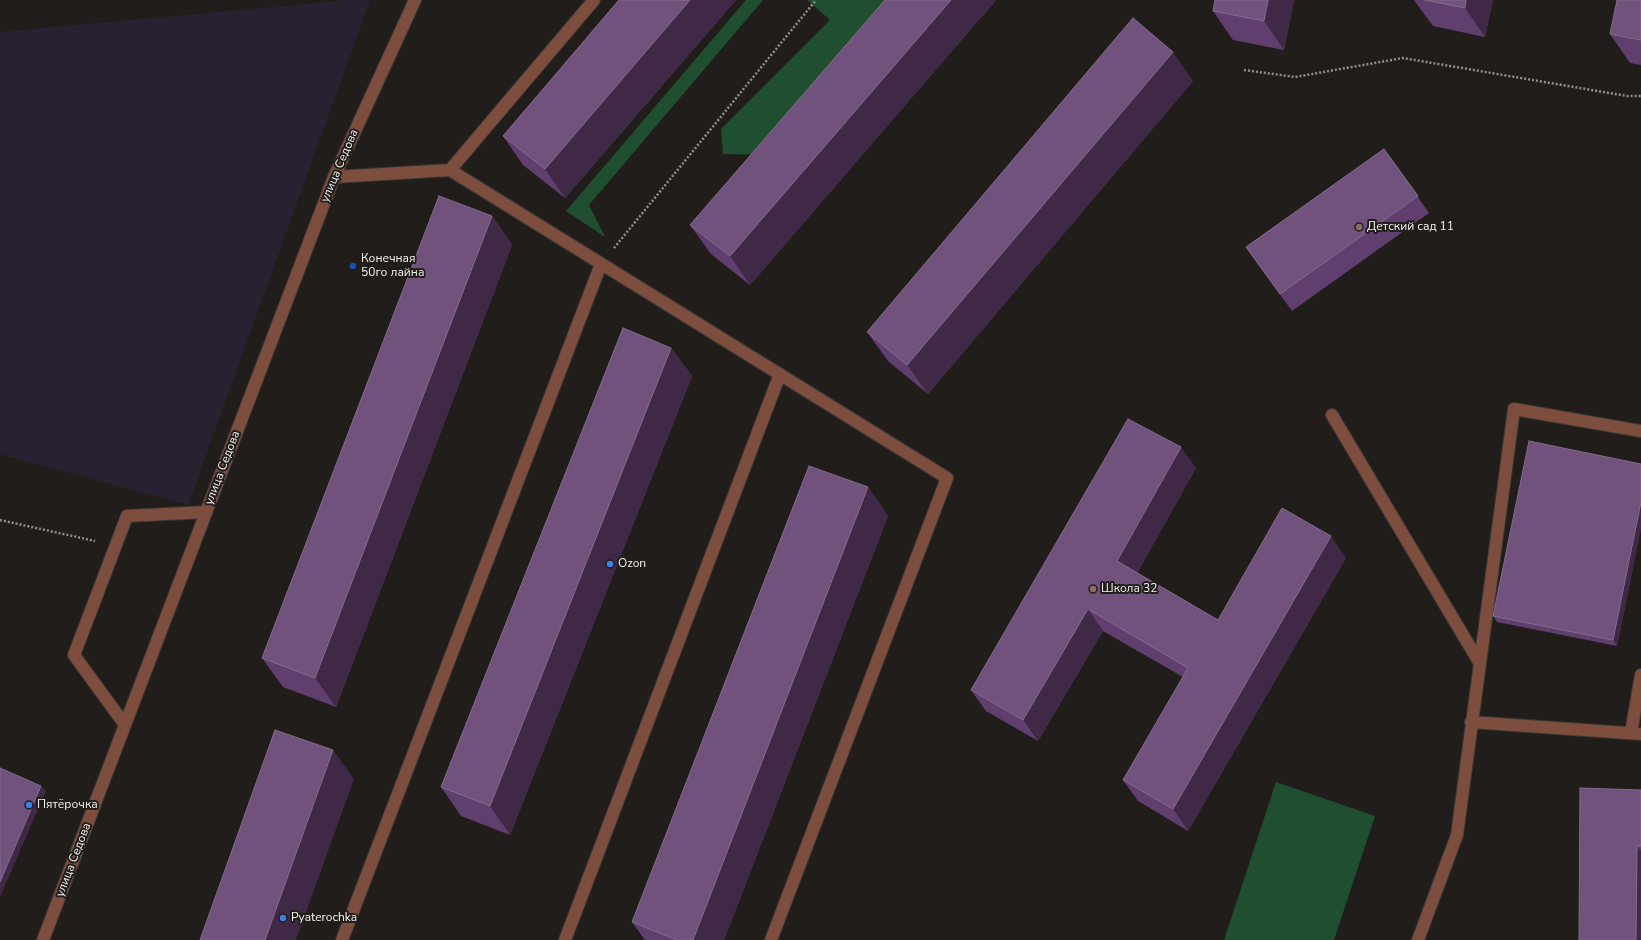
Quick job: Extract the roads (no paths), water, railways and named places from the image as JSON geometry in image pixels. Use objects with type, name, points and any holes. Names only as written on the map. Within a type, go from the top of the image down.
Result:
[{"type":"street","name":"улица Седова","points":[[43,940],[334,177],[415,0]]},
{"type":"street","points":[[450,170],[594,0]]},
{"type":"street","points":[[334,177],[450,170],[947,478],[771,940]]},
{"type":"street","points":[[342,940],[601,264]]},
{"type":"street","points":[[565,940],[780,374]]},
{"type":"street","points":[[1418,940],[1457,836],[1479,662],[1514,409],[1641,430]]},
{"type":"street","points":[[1332,415],[1479,662]]},
{"type":"street","points":[[125,725],[74,655],[115,546],[127,516],[206,512]]},
{"type":"street","points":[[1471,722],[1636,733],[1641,675]]},
{"type":"place","name":"Детский сад 11","points":[[1359,227]]},
{"type":"place","name":"Конечная 50го лайна","points":[[353,266]]},
{"type":"place","name":"Ozon","points":[[610,564]]},
{"type":"place","name":"Школа 32","points":[[1093,589]]},
{"type":"place","name":"Пятёрочка","points":[[29,805]]},
{"type":"place","name":"Pyaterochka","points":[[283,918]]}]
